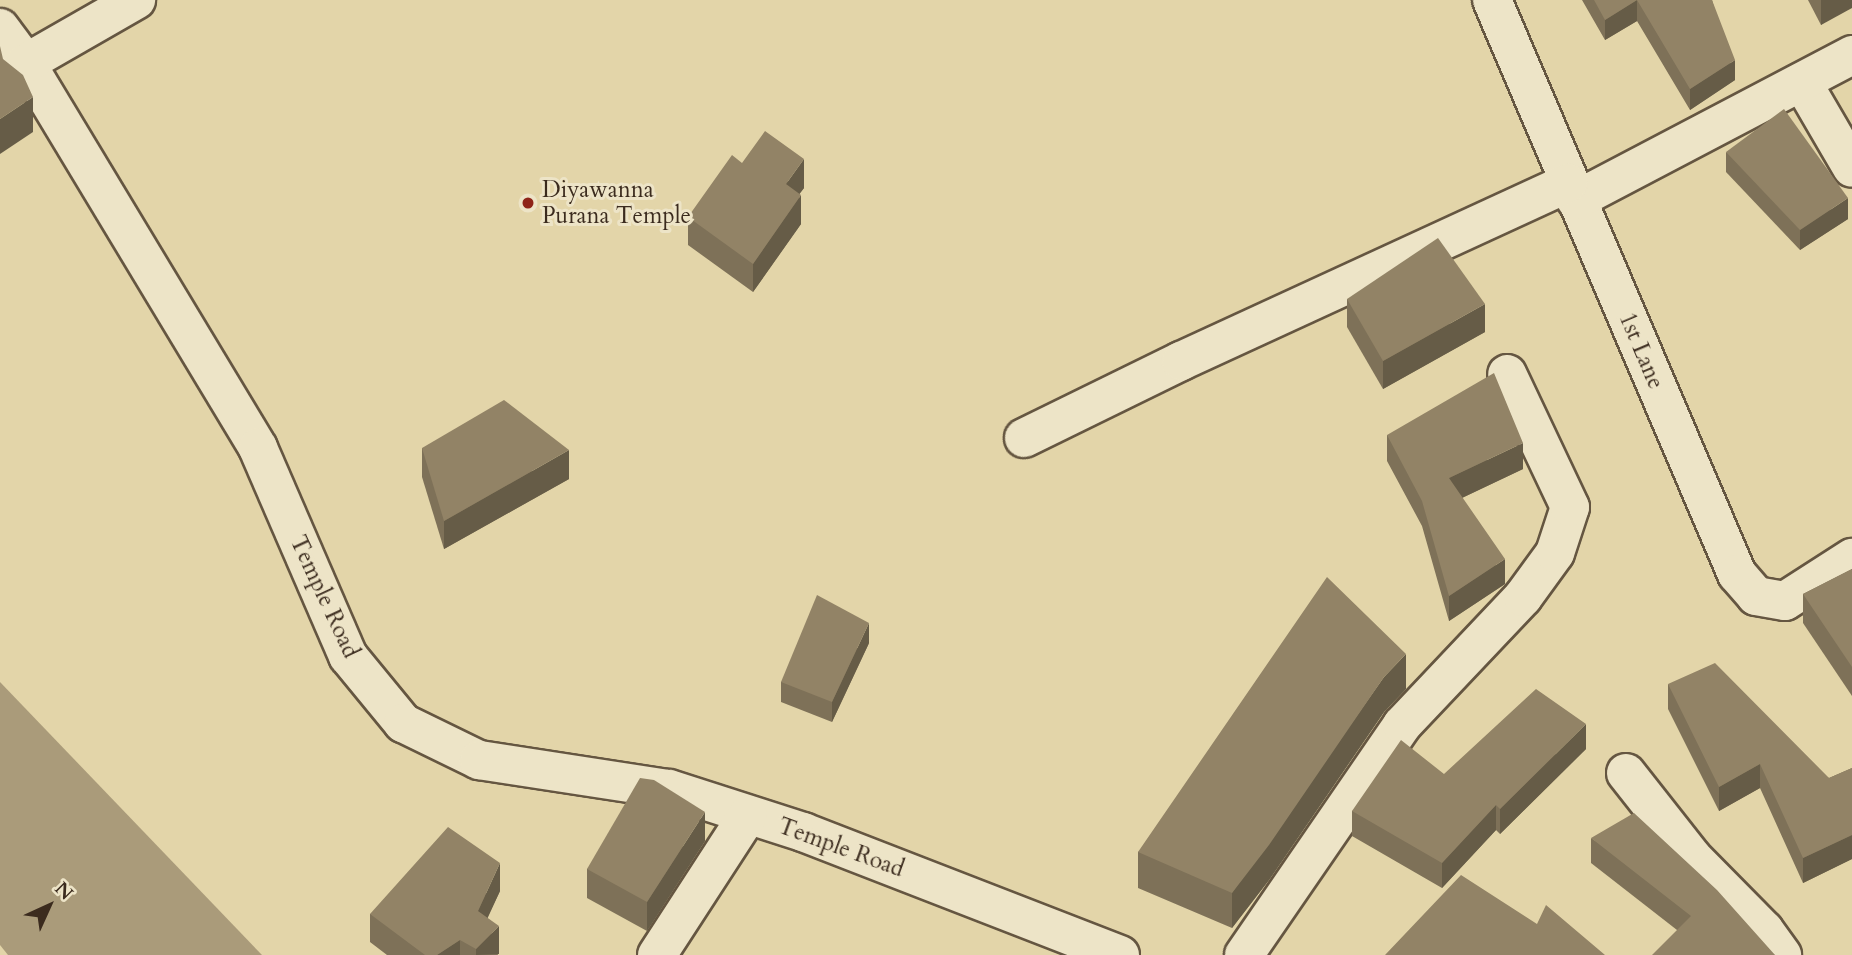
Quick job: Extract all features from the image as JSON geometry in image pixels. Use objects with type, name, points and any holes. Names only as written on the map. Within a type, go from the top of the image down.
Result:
[{"type":"street","points":[[26,63],[136,0]]},
{"type":"street","name":"1st Lane","points":[[1492,0],[1737,574],[1756,596],[1785,601],[1852,558]]},
{"type":"street","name":"Temple Road","points":[[0,28],[26,63],[258,447],[348,656],[403,723],[480,760],[669,789],[803,832],[1121,955]]},
{"type":"street","points":[[1024,438],[1181,361],[1572,192],[1802,82],[1852,55]]},
{"type":"street","points":[[1802,82],[1852,167]]},
{"type":"street","points":[[1244,955],[1402,725],[1523,597],[1555,553],[1570,507],[1507,374]]},
{"type":"street","points":[[1626,773],[1692,857],[1764,930],[1782,955]]},
{"type":"street","points":[[657,955],[748,815]]},
{"type":"shaded area","points":[[0,682],[262,955],[8,955],[0,945]]},
{"type":"building","points":[[1594,0],[1637,0],[1605,20]]},
{"type":"building","points":[[1637,0],[1712,0],[1735,60],[1690,89]]},
{"type":"building","points":[[0,46],[3,59],[23,75],[33,97],[0,119]]},
{"type":"building","points":[[1784,109],[1848,198],[1800,230],[1726,152]]},
{"type":"building","points":[[765,131],[804,159],[786,184],[801,195],[753,264],[688,217],[732,155],[742,163]]},
{"type":"building","points":[[1438,238],[1485,304],[1383,361],[1347,299]]},
{"type":"building","points":[[1494,373],[1523,443],[1449,478],[1505,559],[1449,596],[1422,501],[1387,435]]},
{"type":"building","points":[[504,400],[569,450],[444,521],[422,448]]},
{"type":"building","points":[[1852,569],[1852,667],[1803,594]]},
{"type":"building","points":[[1327,577],[1406,654],[1384,677],[1269,845],[1232,893],[1138,852]]},
{"type":"building","points":[[817,595],[869,623],[832,702],[781,682]]},
{"type":"building","points":[[1715,663],[1829,778],[1852,768],[1852,835],[1803,858],[1760,764],[1719,787],[1668,684]]},
{"type":"building","points":[[1536,689],[1586,724],[1500,809],[1496,805],[1442,863],[1352,811],[1401,740],[1444,774]]},
{"type":"building","points":[[640,778],[654,780],[705,812],[647,902],[587,869]]},
{"type":"building","points":[[1634,813],[1717,890],[1775,955],[1652,955],[1691,916],[1591,838]]},
{"type":"building","points":[[448,827],[500,863],[478,911],[499,926],[476,949],[460,940],[437,955],[425,955],[370,914]]},
{"type":"building","points":[[1461,875],[1537,924],[1546,905],[1605,955],[1385,955]]},
{"type":"place","name":"Diyawanna Purana Temple","points":[[528,203]]}]
